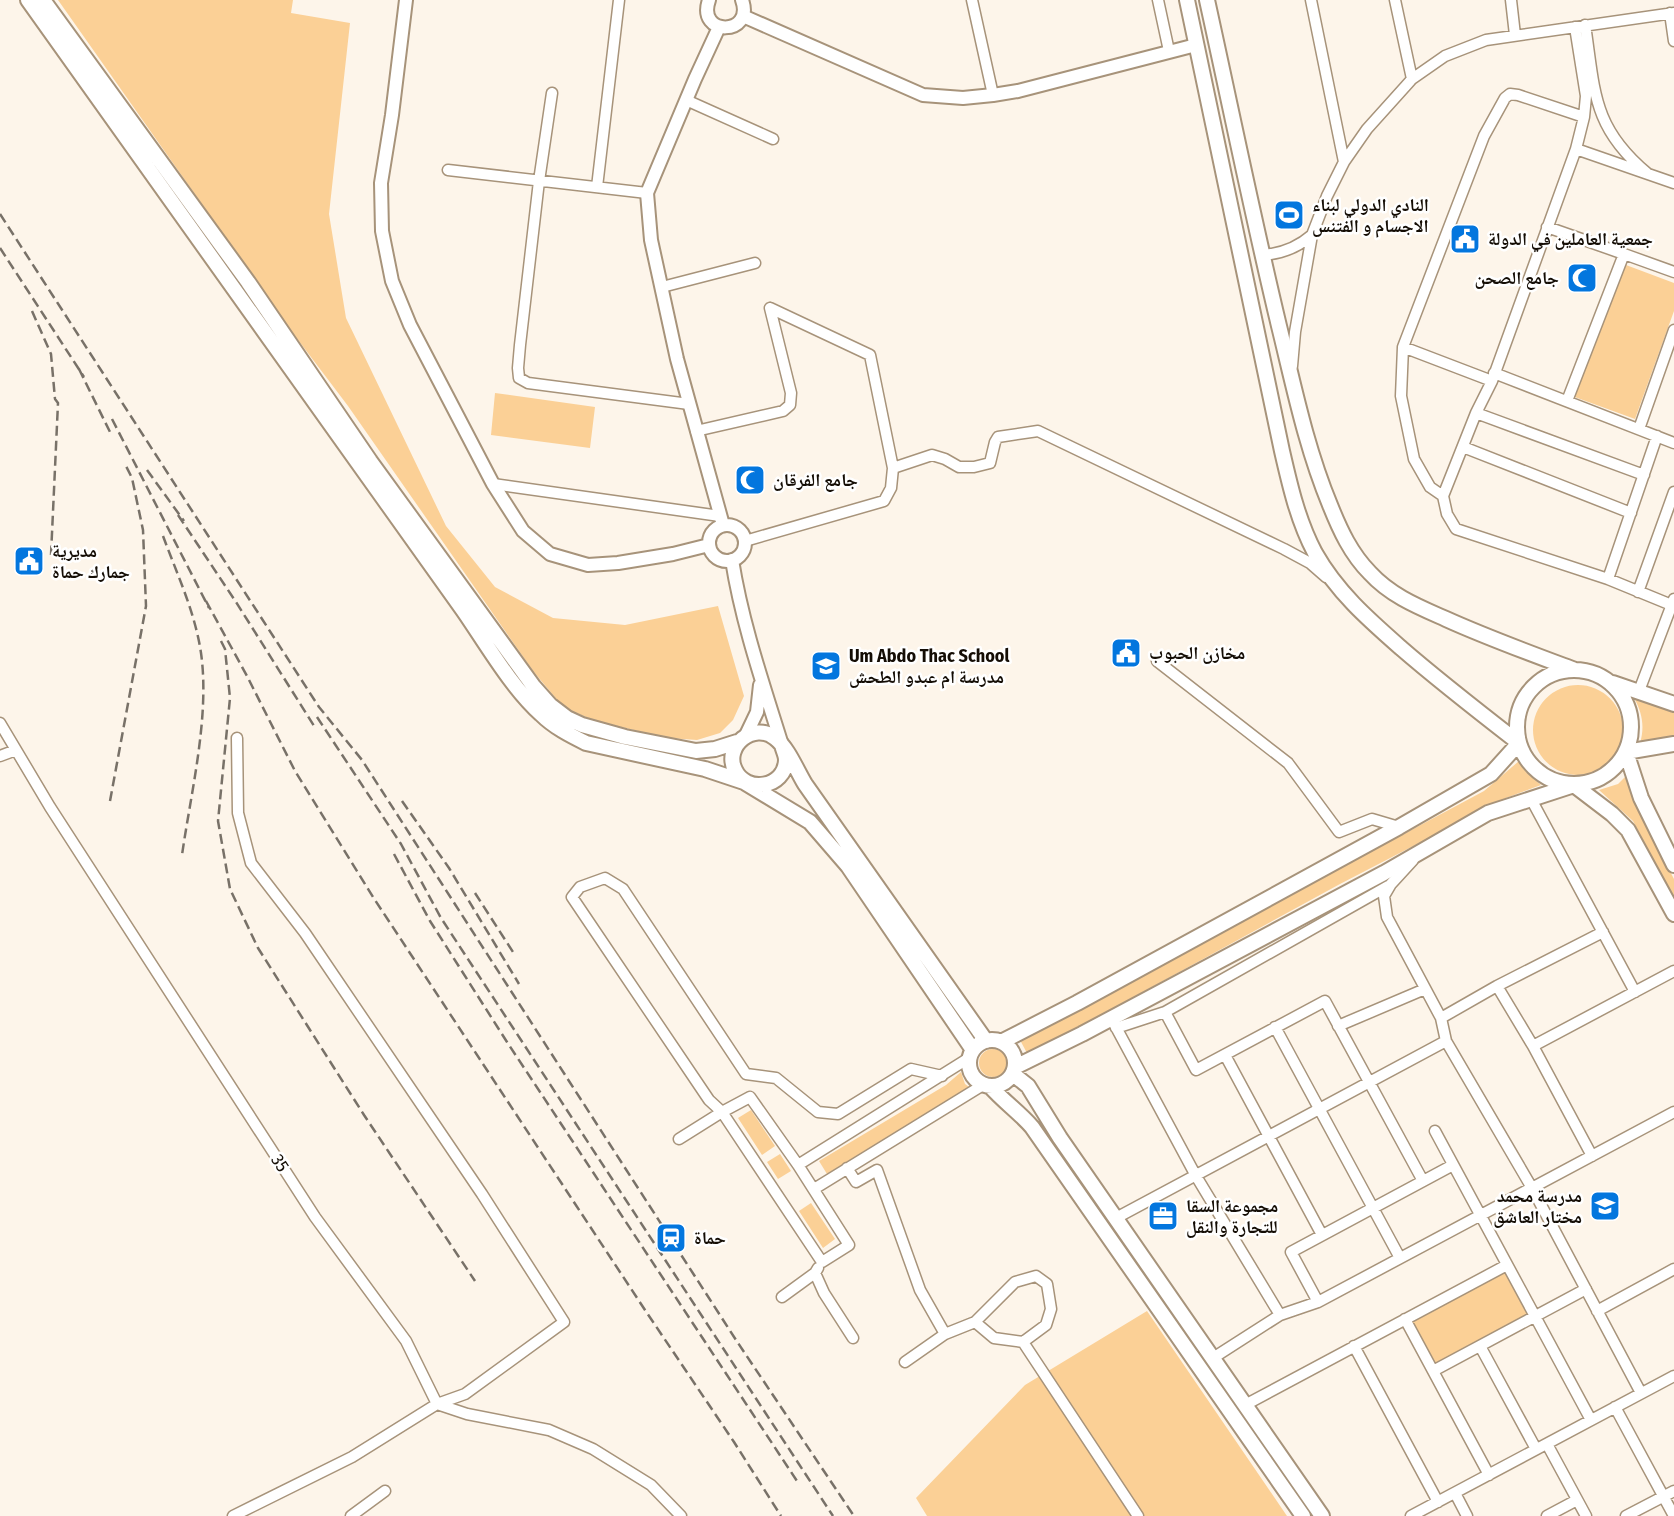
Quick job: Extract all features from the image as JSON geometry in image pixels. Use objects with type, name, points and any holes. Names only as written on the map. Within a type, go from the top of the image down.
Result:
[{"type":"main road","points":[[28,0],[512,681],[538,712],[569,735],[586,743],[705,769],[757,786],[768,785],[778,778],[785,768],[786,759],[782,745]]},
{"type":"main road","points":[[43,0],[248,282],[370,461],[542,696],[567,718],[582,725],[625,737],[696,751],[715,749],[754,733],[774,736],[804,783],[986,1041]]},
{"type":"main road","points":[[1187,0],[1282,451],[1292,493],[1314,551],[1336,586],[1359,611],[1435,677],[1519,743]]},
{"type":"main road","points":[[1207,0],[1300,415],[1320,482],[1343,536],[1355,556],[1370,574],[1407,602],[1470,630],[1574,670],[1593,673],[1609,682],[1674,704]]},
{"type":"main road","points":[[1574,670],[1557,673],[1541,681],[1529,693],[1518,717],[1519,743],[1527,760],[1539,773],[1556,782],[1574,785],[1628,830],[1674,914]]},
{"type":"main road","points":[[986,1086],[1003,1084],[1014,1071],[1040,1056],[1114,1023],[1488,813],[1574,785],[1590,783],[1605,776],[1617,766],[1626,752],[1632,733],[1630,714],[1623,696],[1609,682]]},
{"type":"main road","points":[[741,739],[733,752],[735,772],[744,782],[810,822],[848,866],[971,1054],[970,1071],[978,1082],[1019,1112],[1032,1126],[1303,1516]]},
{"type":"main road","points":[[971,1054],[981,1043],[1001,1042],[1077,1003],[1399,827],[1491,774],[1519,743]]},
{"type":"main road","points":[[1626,752],[1674,744]]},
{"type":"main road","points":[[1626,752],[1642,799],[1674,865]]},
{"type":"main road","points":[[1001,1042],[1013,1052],[1014,1071],[1028,1086],[1060,1138],[1322,1516]]},
{"type":"main road","points":[[1028,1086],[1040,1056]]},
{"type":"street","points":[[406,0],[381,183],[383,231],[392,281],[410,326],[493,484],[523,531],[550,554],[588,565],[673,554],[709,545]]},
{"type":"street","points":[[597,187],[619,0]]},
{"type":"street","points":[[708,0],[707,7],[712,22],[719,27],[729,28],[743,16],[745,8],[742,0]]},
{"type":"street","points":[[972,0],[993,96]]},
{"type":"street","points":[[1158,0],[1169,51]]},
{"type":"street","points":[[1311,0],[1344,162]]},
{"type":"street","points":[[1395,0],[1412,79]]},
{"type":"street","points":[[1511,0],[1515,35]]},
{"type":"street","points":[[1292,377],[1295,332],[1312,235],[1344,162],[1367,130],[1412,79],[1445,56],[1486,40],[1515,35],[1672,13],[1674,41]]},
{"type":"street","points":[[743,16],[923,95],[963,98],[993,96],[1196,45]]},
{"type":"street","points":[[1580,26],[1586,96],[1576,149],[1493,377],[1443,496],[1447,514],[1456,529],[1608,579],[1673,604],[1639,691]]},
{"type":"street","points":[[1580,26],[1595,95],[1605,124],[1622,150],[1647,173]]},
{"type":"street","points":[[719,27],[647,193],[650,240],[677,359],[721,520]]},
{"type":"street","points":[[552,93],[539,181],[519,378],[527,383],[689,404]]},
{"type":"street","points":[[1443,496],[1430,487],[1414,459],[1401,396],[1404,347],[1483,136],[1505,98],[1510,94],[1518,95],[1584,117]]},
{"type":"street","points":[[686,100],[773,139]]},
{"type":"street","points":[[1576,149],[1674,184]]},
{"type":"street","points":[[448,170],[647,193]]},
{"type":"street","points":[[1547,227],[1673,269]]},
{"type":"street","points":[[1262,255],[1293,248],[1312,235]]},
{"type":"street","points":[[1567,401],[1623,254]]},
{"type":"street","points":[[662,287],[755,263]]},
{"type":"street","points":[[696,432],[783,411],[790,405],[791,393],[771,308],[870,355],[893,468],[891,488],[884,500],[745,541]]},
{"type":"street","points":[[1639,429],[1674,330]]},
{"type":"street","points":[[1404,347],[1567,401],[1674,443]]},
{"type":"street","points":[[1476,413],[1644,475]]},
{"type":"street","points":[[893,468],[932,455],[959,467],[990,463],[998,437],[1038,431],[1284,549],[1310,563],[1336,586]]},
{"type":"street","points":[[1608,579],[1657,436]]},
{"type":"street","points":[[1463,447],[1631,513]]},
{"type":"street","points":[[493,484],[721,520],[737,527],[745,541],[741,554],[732,560],[717,558],[709,545],[709,538],[721,520]]},
{"type":"street","points":[[1638,592],[1674,492]]},
{"type":"street","points":[[732,560],[760,677],[782,745]]},
{"type":"street","points":[[1157,661],[1288,763],[1339,832],[1372,819],[1399,827]]},
{"type":"street","points":[[741,739],[757,712],[760,677]]},
{"type":"street","name":"35","points":[[0,723],[50,807],[315,1217],[405,1341],[437,1404]]},
{"type":"street","points":[[233,1516],[352,1457],[437,1404],[465,1394],[564,1322],[482,1194],[320,956],[251,863],[238,813],[237,738]]},
{"type":"street","points":[[0,756],[16,750]]},
{"type":"street","points":[[1531,799],[1635,992]]},
{"type":"street","points":[[1422,850],[1391,884],[1384,896],[1387,917],[1441,1018],[1446,1041],[1532,1188],[1641,1393]]},
{"type":"street","points":[[822,1262],[722,1112],[709,1100],[572,897],[580,887],[604,878],[623,889],[746,1074],[776,1078],[818,1112],[838,1114],[911,1069],[942,1076]]},
{"type":"street","points":[[1280,1315],[1196,1176],[1114,1023],[1165,1012],[1391,884]]},
{"type":"street","points":[[1441,1018],[1602,932]]},
{"type":"street","points":[[1533,1046],[1674,971]]},
{"type":"street","points":[[1497,986],[1533,1046],[1592,1156]]},
{"type":"street","points":[[1338,1026],[1425,989]]},
{"type":"street","points":[[1165,1012],[1196,1070],[1325,1001],[1423,1181]]},
{"type":"street","points":[[1275,1027],[1400,1258]]},
{"type":"street","points":[[1116,1218],[1446,1041]]},
{"type":"street","points":[[798,1165],[942,1076],[971,1054]]},
{"type":"street","points":[[1224,1055],[1322,1235]]},
{"type":"street","points":[[814,1189],[986,1086]]},
{"type":"street","points":[[679,1139],[750,1097],[814,1189],[849,1245],[822,1262],[815,1273],[782,1297]]},
{"type":"street","points":[[1213,1358],[1280,1315],[1318,1302],[1674,1112]]},
{"type":"street","points":[[1435,1131],[1591,1420]]},
{"type":"street","points":[[1318,1302],[1291,1252],[1453,1165]]},
{"type":"street","points":[[847,1168],[856,1182],[877,1170],[920,1290],[944,1334]]},
{"type":"street","points":[[1245,1405],[1507,1265]]},
{"type":"street","points":[[1597,1311],[1674,1269]]},
{"type":"street","points":[[815,1273],[824,1293],[853,1338]]},
{"type":"street","points":[[905,1363],[944,1334],[975,1322],[1015,1282],[1037,1276],[1047,1284],[1051,1309],[1046,1325],[1023,1342],[994,1338],[975,1322]]},
{"type":"street","points":[[1433,1371],[1586,1289]]},
{"type":"street","points":[[1405,1319],[1489,1475]]},
{"type":"street","points":[[1023,1342],[1138,1516]]},
{"type":"street","points":[[1354,1346],[1438,1502]]},
{"type":"street","points":[[1480,1346],[1536,1449]]},
{"type":"street","points":[[1411,1516],[1674,1376]]},
{"type":"street","points":[[437,1404],[467,1414],[550,1430],[593,1449],[651,1485],[681,1516]]},
{"type":"street","points":[[1615,1407],[1674,1516]]},
{"type":"street","points":[[1547,1444],[1586,1516]]},
{"type":"street","points":[[1626,1516],[1674,1490]]},
{"type":"street","points":[[351,1516],[385,1491]]},
{"type":"street","points":[[1455,1493],[1467,1516]]},
{"type":"street","points":[[1547,1516],[1577,1500]]},
{"type":"shaded area","points":[[58,0],[293,0],[291,13],[350,23],[329,214],[346,318],[446,526],[495,587],[553,618],[625,625],[718,606],[744,696],[733,720],[720,733],[697,740],[668,738],[595,721],[563,707],[533,671],[348,406],[292,332]]},
{"type":"shaded area","points":[[1626,265],[1674,283],[1674,311],[1635,419],[1572,396]]},
{"type":"shaded area","points":[[495,393],[595,407],[590,448],[491,435]]},
{"type":"shaded area","points":[[1569,685],[1587,685],[1603,692],[1616,705],[1623,721],[1623,739],[1616,755],[1603,768],[1587,775],[1569,775],[1553,768],[1540,755],[1533,739],[1533,721],[1540,705],[1553,692]]},
{"type":"shaded area","points":[[1634,698],[1674,713],[1674,737],[1640,743],[1642,720]]},
{"type":"shaded area","points":[[1519,761],[1527,773],[1541,785],[1506,798],[1340,884],[1028,1055],[1020,1040],[1484,791]]},
{"type":"shaded area","points":[[1627,775],[1643,820],[1674,879],[1674,899],[1633,821],[1599,790],[1618,784]]},
{"type":"shaded area","points":[[993,1049],[1003,1053],[1007,1063],[1003,1073],[993,1077],[983,1073],[979,1063],[983,1053]]},
{"type":"shaded area","points":[[961,1072],[965,1084],[972,1089],[954,1096],[827,1174],[819,1161],[946,1085]]},
{"type":"shaded area","points":[[751,1110],[775,1146],[762,1155],[738,1118]]},
{"type":"shaded area","points":[[780,1154],[791,1171],[778,1179],[767,1162]]},
{"type":"shaded area","points":[[811,1203],[835,1239],[823,1248],[799,1211]]},
{"type":"shaded area","points":[[1507,1265],[1535,1317],[1433,1371],[1405,1319]]},
{"type":"shaded area","points":[[1147,1311],[1287,1516],[927,1516],[916,1498],[1025,1385]]},
{"type":"railway","points":[[0,214],[319,707],[362,760],[736,1340],[854,1516]]},
{"type":"railway","points":[[0,248],[84,377]]},
{"type":"railway","points":[[32,311],[51,354],[55,399],[58,403],[51,555]]},
{"type":"railway","points":[[79,369],[110,432]]},
{"type":"railway","points":[[112,419],[209,608]]},
{"type":"railway","points":[[110,801],[146,606],[143,530],[132,478],[125,464]]},
{"type":"railway","points":[[147,470],[184,521]]},
{"type":"railway","points":[[178,515],[316,729]]},
{"type":"railway","points":[[163,536],[194,623],[203,677],[198,754],[182,855]]},
{"type":"railway","points":[[206,601],[295,771],[373,897],[781,1516]]},
{"type":"railway","points":[[221,641],[225,649],[230,698],[218,821],[230,889],[258,948],[364,1115],[475,1281]]},
{"type":"railway","points":[[317,717],[401,844],[441,918],[833,1516]]},
{"type":"railway","points":[[402,801],[449,868],[519,984]]},
{"type":"railway","points":[[394,854],[430,921],[507,1042],[797,1481]]},
{"type":"railway","points":[[475,893],[513,952]]},
{"type":"place","name":"النادي الدولي لبناء الاجسام و الفتنس","points":[[1289,215]]},
{"type":"place","name":"جمعية العاملين في الدولة","points":[[1465,239]]},
{"type":"place","name":"جامع الصحن","points":[[1582,278]]},
{"type":"place","name":"جامع الفرقان","points":[[750,480]]},
{"type":"place","name":"مديرية جمارك حماة","points":[[29,561]]},
{"type":"place","name":"مخازن الحبوب","points":[[1126,653]]},
{"type":"place","name":"Um Abdo Thac School مدرسة ام عبدو الطحش","points":[[826,666]]},
{"type":"place","name":"مدرسة محمد مختار العاشق","points":[[1605,1206]]},
{"type":"place","name":"مجموعة السقا للتجارة والنقل","points":[[1163,1216]]},
{"type":"place","name":"حماة","points":[[671,1238]]}]
